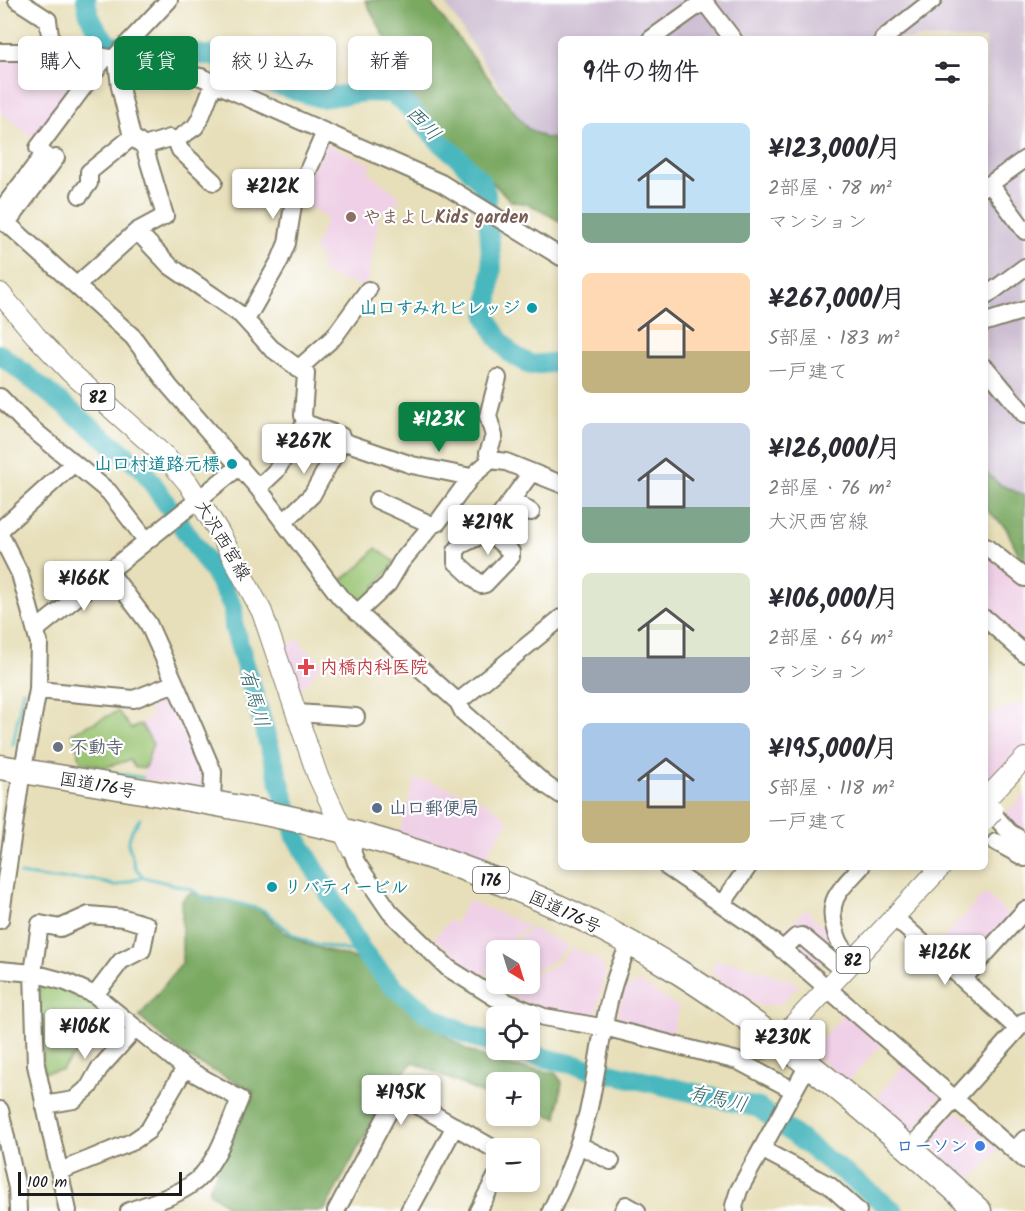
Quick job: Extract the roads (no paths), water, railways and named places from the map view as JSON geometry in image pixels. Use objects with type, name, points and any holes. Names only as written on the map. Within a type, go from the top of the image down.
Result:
[{"type":"highway","name":"国道176号","points":[[11,776],[212,805],[274,823]]},
{"type":"highway","name":"国道176号","points":[[11,776],[274,823],[453,865],[521,892],[627,950],[681,973],[770,1041],[798,1082],[957,1211]]},
{"type":"highway","name":"国道176号","points":[[798,1082],[910,1149],[979,1211]]},
{"type":"main road","name":"大沢西宮線","points":[[0,293],[70,372],[166,457],[238,565],[262,612],[317,774],[343,839]]},
{"type":"main road","points":[[988,808],[1025,759]]},
{"type":"main road","points":[[988,808],[1025,776]]},
{"type":"main road","name":"82","points":[[823,983],[839,956],[920,870]]},
{"type":"main road","name":"82","points":[[770,1041],[823,983],[894,917],[938,870]]},
{"type":"street","points":[[17,0],[48,20],[50,36]]},
{"type":"street","points":[[135,36],[169,0]]},
{"type":"street","points":[[887,36],[933,0]]},
{"type":"street","points":[[655,36],[704,1],[731,36]]},
{"type":"street","points":[[0,52],[18,51]]},
{"type":"street","points":[[102,55],[114,56]]},
{"type":"street","points":[[114,56],[38,148],[44,154],[2,209],[2,216],[133,338],[169,386],[258,488],[340,597],[458,702],[463,712],[558,793]]},
{"type":"street","points":[[77,285],[137,231],[165,216],[121,90]]},
{"type":"street","points":[[176,140],[195,127],[211,90]]},
{"type":"street","points":[[230,90],[441,183],[558,255]]},
{"type":"street","points":[[246,320],[280,260],[287,243],[293,205],[325,132]]},
{"type":"street","points":[[80,195],[89,183],[89,172],[138,142],[170,138],[176,140],[180,150],[214,182]]},
{"type":"street","points":[[2,216],[56,158]]},
{"type":"street","points":[[1025,159],[988,185],[1025,231]]},
{"type":"street","points":[[137,231],[170,266],[246,320],[271,348],[306,374],[303,416],[305,423],[276,471],[258,488]]},
{"type":"street","points":[[988,295],[1025,267]]},
{"type":"street","points":[[298,369],[334,337],[368,290]]},
{"type":"street","points":[[988,321],[1025,310]]},
{"type":"street","points":[[988,370],[1025,415]]},
{"type":"street","points":[[491,460],[488,453],[494,436],[488,416],[498,378]]},
{"type":"street","points":[[0,397],[25,423],[109,492],[152,535]]},
{"type":"street","points":[[284,522],[312,495],[342,441],[341,436],[305,423]]},
{"type":"street","points":[[342,441],[412,465],[471,477]]},
{"type":"street","points":[[357,613],[388,584],[400,562],[448,510],[471,477],[491,460],[506,462],[558,482]]},
{"type":"street","points":[[0,920],[11,776],[38,690],[37,628],[20,574],[0,532],[73,464]]},
{"type":"street","points":[[37,628],[240,466]]},
{"type":"street","points":[[488,532],[531,473]]},
{"type":"street","points":[[377,500],[432,525]]},
{"type":"street","points":[[512,500],[531,512]]},
{"type":"street","points":[[988,549],[1025,578]]},
{"type":"street","points":[[108,570],[148,623],[175,683],[213,772],[212,805]]},
{"type":"street","points":[[458,702],[558,620]]},
{"type":"street","points":[[988,621],[1025,654]]},
{"type":"street","points":[[38,690],[134,699],[175,683]]},
{"type":"street","points":[[297,713],[356,717]]},
{"type":"street","points":[[988,810],[1009,832],[1025,842]]},
{"type":"street","points":[[343,839],[390,912],[448,968],[495,997],[544,1017],[738,1061],[798,1082],[740,1190],[734,1206],[735,1211]]},
{"type":"street","points":[[996,842],[1025,858]]},
{"type":"street","points":[[671,870],[722,904],[782,950],[955,1099],[1021,1150]]},
{"type":"street","points":[[722,904],[746,870]]},
{"type":"street","points":[[782,950],[799,936],[839,956],[840,944],[831,906],[834,897],[858,870]]},
{"type":"street","points":[[963,979],[1025,910]]},
{"type":"street","points":[[69,1211],[36,1065],[33,973],[40,924],[60,928],[89,915],[124,918],[147,925],[142,950],[121,961],[95,995]]},
{"type":"street","points":[[894,917],[963,979],[1022,1025],[910,1149]]},
{"type":"street","points":[[551,1211],[568,1176],[579,1145],[604,1031],[627,950]]},
{"type":"street","points":[[0,970],[33,973],[66,982],[95,995],[185,1068],[240,1099],[204,1172],[191,1185],[129,1211]]},
{"type":"street","points":[[44,1106],[74,1100],[89,1087],[99,1069],[135,1029]]},
{"type":"street","points":[[60,1171],[132,1142],[148,1131],[185,1068]]},
{"type":"street","points":[[336,1211],[398,1094],[486,1144]]},
{"type":"street","points":[[0,1110],[17,1188],[18,1211]]},
{"type":"street","points":[[409,1211],[455,1126]]},
{"type":"street","points":[[766,1144],[829,1185],[858,1211]]},
{"type":"street","points":[[579,1145],[611,1161]]},
{"type":"street","points":[[478,1211],[488,1192]]},
{"type":"street","points":[[623,1211],[626,1205],[637,1211]]},
{"type":"waterway","name":"西川","points":[[86,0],[94,25],[111,45],[214,56],[273,84],[320,98],[366,92],[390,93],[404,102],[439,141],[481,182],[486,193],[492,267],[487,317],[497,337],[510,353],[531,365],[558,362]]},
{"type":"waterway","name":"有馬川","points":[[0,354],[142,468],[217,577],[233,607],[234,627],[296,837],[364,954],[394,987],[428,1014],[466,1034],[486,1041]]},
{"type":"waterway","points":[[13,745],[23,690]]},
{"type":"waterway","points":[[54,762],[143,778]]},
{"type":"waterway","points":[[140,819],[132,830],[128,843],[135,867],[143,877],[191,889],[207,900],[226,900],[263,910],[292,934],[311,943],[364,954]]},
{"type":"waterway","points":[[20,874],[53,879],[92,879],[115,886],[143,877]]},
{"type":"waterway","name":"有馬川","points":[[540,1057],[759,1108],[894,1211]]},
{"type":"place","name":"やまよしKids garden","points":[[351,217]]},
{"type":"place","name":"山口すみれビレッジ","points":[[532,308]]},
{"type":"place","name":"山口村道路元標","points":[[232,464]]},
{"type":"place","name":"内橋内科医院","points":[[306,667]]},
{"type":"place","name":"不動寺","points":[[58,747]]},
{"type":"place","name":"山口郵便局","points":[[377,808]]},
{"type":"place","name":"リバティービル","points":[[272,887]]},
{"type":"place","name":"ローソン","points":[[980,1146]]}]
